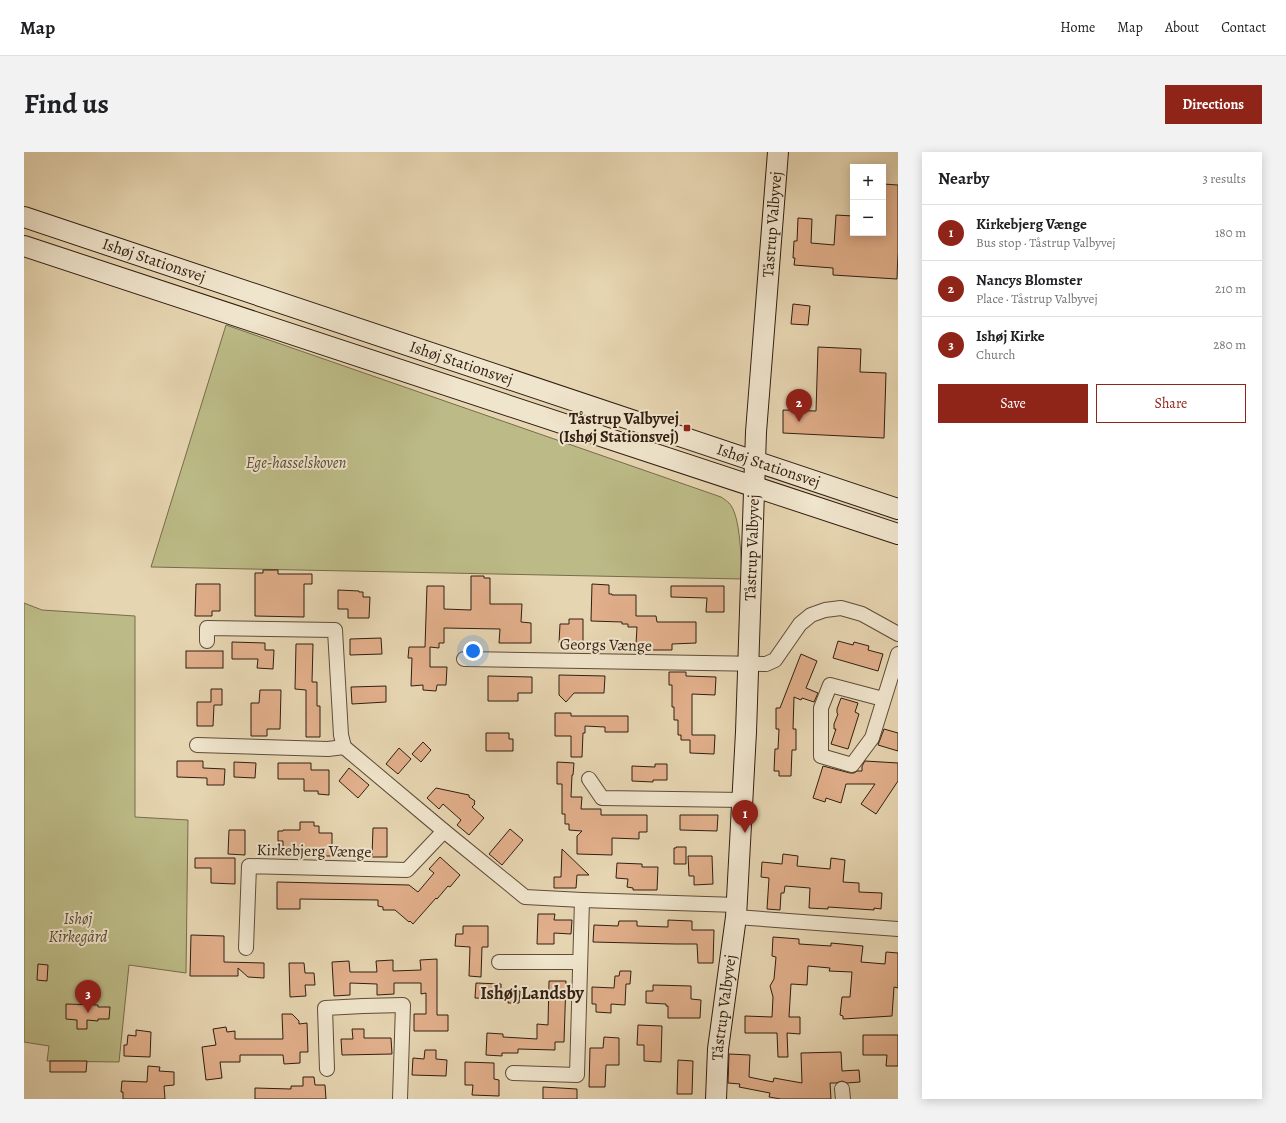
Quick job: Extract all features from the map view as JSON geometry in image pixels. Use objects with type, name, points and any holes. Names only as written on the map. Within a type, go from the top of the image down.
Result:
[{"type":"main road","name":"Tåstrup Valbyvej","points":[[716,1099],[718,1049],[736,911],[743,800],[756,424],[778,152]]},
{"type":"main road","name":"Ishøj Stationsvej","points":[[24,217],[898,509]]},
{"type":"main road","name":"Ishøj Stationsvej","points":[[24,246],[898,534]]},
{"type":"street","name":"Georgs Vænge","points":[[464,659],[766,664],[775,660],[800,624],[811,615],[825,610],[841,608],[862,614],[898,634]]},
{"type":"street","points":[[207,641],[207,628],[335,630],[341,735],[344,746],[444,832],[525,897],[736,911],[898,929]]},
{"type":"street","points":[[883,699],[830,685],[821,708],[820,756],[852,765],[872,738],[898,654]]},
{"type":"street","points":[[197,745],[328,749],[344,746]]},
{"type":"street","points":[[589,779],[602,798],[743,800]]},
{"type":"street","name":"Kirkebjerg Vænge","points":[[246,948],[249,866],[407,870],[444,832]]},
{"type":"street","points":[[514,1073],[577,1075],[582,900]]},
{"type":"street","points":[[499,962],[580,962]]},
{"type":"street","points":[[327,1069],[325,1008],[403,1005],[400,1099]]},
{"type":"green space","name":"Ege-hasselskoven","points":[[226,325],[721,497],[729,503],[736,518],[740,539],[742,579],[151,567]]},
{"type":"green space","name":"Ishøj Kirkegård","points":[[24,603],[42,610],[135,616],[135,817],[188,820],[186,973],[129,965],[119,1062],[47,1061],[49,1046],[24,1042]]},
{"type":"building","points":[[886,184],[898,185],[897,279],[833,275],[833,268],[794,265],[794,241],[797,241],[798,218],[812,219],[811,243],[834,245],[836,215],[850,216],[850,236],[886,236]]},
{"type":"building","points":[[793,304],[810,306],[808,325],[791,324]]},
{"type":"building","points":[[818,347],[861,349],[860,372],[886,373],[884,438],[783,433],[783,410],[816,411]]},
{"type":"building","points":[[263,570],[278,570],[278,574],[312,574],[312,584],[304,584],[304,617],[255,616],[255,573],[263,573]]},
{"type":"building","points":[[471,576],[484,576],[484,578],[490,578],[490,604],[522,604],[521,622],[531,623],[531,643],[499,643],[500,629],[444,628],[444,643],[439,643],[439,648],[430,647],[430,667],[447,667],[446,685],[437,685],[436,691],[423,690],[423,685],[411,686],[412,658],[408,658],[409,647],[425,647],[427,586],[444,586],[444,609],[471,610]]},
{"type":"building","points":[[196,584],[220,584],[220,611],[212,611],[212,616],[195,616]]},
{"type":"building","points":[[592,584],[609,585],[609,594],[612,595],[636,595],[636,616],[656,616],[657,622],[696,622],[696,643],[672,644],[672,650],[648,650],[648,644],[636,644],[637,627],[628,627],[628,624],[622,624],[622,622],[591,621]]},
{"type":"building","points":[[671,586],[724,586],[724,612],[706,612],[707,598],[671,597]]},
{"type":"building","points":[[338,590],[359,591],[363,592],[363,597],[370,597],[369,618],[348,618],[348,609],[338,609]]},
{"type":"building","points":[[569,619],[583,619],[583,643],[559,643],[560,624],[569,624]]},
{"type":"building","points":[[381,638],[382,654],[350,655],[350,639]]},
{"type":"building","points":[[838,641],[853,645],[854,642],[869,646],[868,650],[883,654],[878,671],[833,658]]},
{"type":"building","points":[[232,642],[265,643],[265,650],[274,650],[273,669],[257,668],[258,659],[232,659]]},
{"type":"building","points":[[296,644],[313,644],[312,682],[317,682],[317,706],[320,706],[320,737],[306,737],[306,690],[295,689]]},
{"type":"building","points":[[186,651],[223,651],[223,668],[186,668]]},
{"type":"building","points":[[801,654],[817,661],[806,688],[818,693],[814,702],[802,698],[801,700],[794,697],[793,729],[796,729],[796,750],[792,750],[791,776],[779,776],[779,771],[774,771],[775,749],[778,749],[779,729],[776,729],[776,708],[780,708]]},
{"type":"building","points":[[669,672],[686,672],[686,676],[716,677],[715,695],[692,694],[692,735],[715,735],[714,754],[690,753],[690,740],[681,740],[681,735],[678,735],[678,720],[674,720],[674,707],[672,707],[672,685],[669,685]]},
{"type":"building","points":[[559,675],[605,676],[604,693],[574,693],[566,702],[559,695]]},
{"type":"building","points":[[488,676],[532,677],[532,693],[518,693],[518,701],[488,701]]},
{"type":"building","points":[[386,686],[386,702],[352,704],[351,687]]},
{"type":"building","points":[[211,689],[222,689],[222,705],[214,705],[213,726],[197,726],[197,702],[211,702]]},
{"type":"building","points":[[260,690],[281,690],[280,729],[267,729],[267,736],[251,736],[251,703],[259,703]]},
{"type":"building","points":[[841,698],[858,703],[855,712],[859,714],[848,749],[831,744],[836,729],[834,729],[834,724],[838,714],[837,709]]},
{"type":"building","points":[[555,713],[571,713],[571,716],[628,716],[628,732],[605,732],[605,727],[585,726],[585,733],[583,733],[582,757],[571,757],[571,736],[555,736]]},
{"type":"building","points":[[884,729],[898,733],[898,751],[878,745]]},
{"type":"building","points":[[486,733],[509,733],[509,739],[513,739],[513,751],[486,751]]},
{"type":"building","points":[[423,742],[431,750],[421,762],[412,754]]},
{"type":"building","points":[[399,748],[411,759],[398,774],[386,764]]},
{"type":"building","points":[[177,761],[203,761],[203,768],[225,769],[224,785],[207,785],[207,778],[177,777]]},
{"type":"building","points":[[865,761],[898,763],[898,781],[876,814],[861,804],[875,784],[846,784],[841,803],[826,798],[825,802],[813,798],[823,766],[854,773],[857,771],[862,771],[862,766]]},
{"type":"building","points":[[234,762],[256,763],[255,778],[234,777]]},
{"type":"building","points":[[557,762],[574,763],[571,797],[582,797],[581,809],[601,809],[601,815],[647,815],[647,832],[639,832],[639,839],[612,838],[612,855],[577,854],[577,836],[582,831],[569,830],[569,824],[565,824],[565,814],[562,814],[562,784],[557,784]]},
{"type":"building","points":[[278,763],[311,763],[311,770],[329,770],[329,795],[318,794],[318,791],[304,791],[304,779],[278,779]]},
{"type":"building","points":[[655,764],[667,764],[667,780],[653,780],[653,782],[632,781],[632,766],[655,767]]},
{"type":"building","points":[[349,768],[369,785],[358,798],[339,781]]},
{"type":"building","points":[[436,788],[469,795],[469,797],[475,801],[475,804],[472,807],[484,818],[469,835],[457,825],[461,820],[443,804],[439,809],[427,798]]},
{"type":"building","points":[[680,815],[718,815],[717,831],[680,830]]},
{"type":"building","points":[[300,822],[314,822],[314,826],[319,826],[319,833],[332,833],[332,856],[283,856],[283,841],[278,841],[278,831],[300,830]]},
{"type":"building","points":[[373,828],[387,828],[387,857],[372,857]]},
{"type":"building","points":[[510,829],[523,840],[502,865],[489,854]]},
{"type":"building","points":[[229,830],[245,830],[245,855],[228,854]]},
{"type":"building","points":[[686,847],[686,864],[674,864],[674,848]]},
{"type":"building","points":[[562,849],[589,875],[577,875],[576,888],[554,888],[554,877],[561,877]]},
{"type":"building","points":[[783,854],[798,856],[797,866],[830,869],[831,858],[845,860],[843,882],[859,883],[859,892],[882,893],[881,909],[874,908],[874,910],[828,907],[828,909],[809,908],[810,888],[785,886],[784,893],[781,893],[780,910],[767,909],[769,878],[761,877],[762,862],[782,864]]},
{"type":"building","points":[[688,856],[712,856],[713,884],[694,885],[694,876],[689,876]]},
{"type":"building","points":[[440,857],[460,875],[450,887],[448,886],[437,899],[436,898],[413,924],[395,910],[383,910],[383,907],[378,906],[378,900],[300,899],[300,909],[277,909],[277,882],[409,885],[418,892],[434,873],[429,869]]},
{"type":"building","points":[[195,858],[235,858],[235,884],[211,883],[211,868],[195,868]]},
{"type":"building","points":[[617,863],[642,864],[642,867],[658,867],[657,890],[633,890],[633,888],[627,887],[628,879],[616,878]]},
{"type":"building","points":[[538,914],[555,914],[554,920],[572,920],[571,934],[554,933],[554,944],[537,944]]},
{"type":"building","points":[[668,920],[692,921],[692,930],[714,930],[713,963],[698,963],[697,944],[593,942],[594,925],[618,926],[619,921],[637,921],[637,926],[668,927]]},
{"type":"building","points":[[463,926],[488,926],[488,947],[482,947],[481,977],[469,976],[470,947],[455,946],[456,934],[463,934]]},
{"type":"building","points":[[191,935],[224,936],[224,962],[264,963],[264,978],[248,977],[238,968],[238,976],[190,976]]},
{"type":"building","points":[[773,937],[799,939],[799,944],[831,946],[831,943],[863,946],[861,962],[885,964],[886,952],[898,953],[898,988],[894,987],[892,1016],[843,1019],[843,1016],[840,1015],[842,997],[850,997],[852,972],[829,971],[830,968],[808,966],[807,985],[791,984],[789,1017],[800,1017],[800,1034],[787,1033],[788,1057],[778,1057],[777,1033],[745,1033],[745,1016],[772,1017],[773,997],[770,986],[774,979],[776,957],[772,956]]},
{"type":"building","points":[[437,959],[437,1015],[448,1015],[448,1031],[414,1031],[414,1014],[426,1014],[426,993],[421,994],[421,983],[394,983],[394,994],[377,995],[377,984],[350,983],[350,995],[334,996],[332,962],[349,961],[350,972],[377,972],[376,961],[393,960],[393,971],[421,970],[420,960]]},
{"type":"building","points":[[289,963],[304,963],[305,973],[314,973],[315,985],[305,985],[306,996],[290,997]]},
{"type":"building","points":[[38,964],[48,965],[47,981],[37,980]]},
{"type":"building","points":[[620,971],[631,971],[630,984],[626,984],[625,1005],[611,1004],[611,1013],[596,1012],[596,1004],[592,1004],[592,987],[614,988],[615,976],[619,976]]},
{"type":"building","points":[[549,981],[566,981],[564,1042],[555,1042],[555,1050],[518,1049],[518,1053],[502,1053],[502,1056],[486,1055],[487,1033],[503,1034],[503,1037],[537,1039],[537,1024],[548,1025]]},
{"type":"building","points":[[476,983],[501,984],[501,999],[475,998]]},
{"type":"building","points":[[653,985],[691,986],[691,999],[701,1000],[700,1018],[668,1018],[668,1006],[666,1006],[666,1004],[646,1003],[646,991],[653,991]]},
{"type":"building","points":[[509,991],[520,991],[519,1003],[508,1003]]},
{"type":"building","points":[[66,1004],[110,1007],[109,1019],[98,1019],[98,1021],[87,1020],[87,1029],[77,1029],[77,1020],[66,1019]]},
{"type":"building","points":[[282,1014],[292,1014],[299,1021],[299,1024],[307,1023],[308,1052],[300,1052],[300,1063],[284,1064],[283,1055],[240,1055],[240,1062],[220,1062],[222,1078],[206,1080],[202,1047],[216,1045],[213,1029],[226,1027],[227,1032],[235,1031],[235,1039],[283,1039]]},
{"type":"building","points":[[638,1025],[662,1026],[661,1062],[644,1061],[644,1045],[637,1045]]},
{"type":"building","points":[[352,1029],[364,1029],[364,1038],[391,1038],[392,1054],[342,1055],[341,1039],[353,1039]]},
{"type":"building","points":[[136,1030],[151,1032],[150,1057],[124,1056],[124,1045],[127,1045],[128,1035],[136,1036]]},
{"type":"building","points":[[863,1035],[898,1035],[898,1066],[886,1066],[887,1055],[863,1055]]},
{"type":"building","points":[[604,1037],[619,1038],[619,1065],[606,1065],[605,1087],[589,1087],[590,1048],[603,1048]]},
{"type":"building","points":[[425,1050],[436,1050],[436,1059],[447,1060],[446,1076],[412,1075],[413,1058],[424,1059]]},
{"type":"building","points":[[841,1052],[842,1071],[859,1070],[860,1082],[847,1083],[842,1081],[830,1083],[831,1099],[781,1099],[769,1097],[770,1093],[739,1087],[740,1084],[728,1083],[729,1054],[750,1055],[749,1077],[773,1082],[774,1078],[802,1083],[801,1053]]},
{"type":"building","points":[[678,1060],[693,1061],[692,1094],[677,1094]]},
{"type":"building","points":[[50,1061],[87,1061],[86,1072],[50,1072]]},
{"type":"building","points":[[465,1062],[494,1063],[494,1079],[499,1080],[499,1096],[472,1095],[473,1085],[465,1085]]},
{"type":"building","points":[[148,1066],[160,1067],[159,1071],[174,1072],[174,1085],[164,1086],[165,1099],[123,1099],[123,1092],[121,1092],[122,1081],[147,1082]]},
{"type":"building","points":[[303,1077],[314,1077],[315,1085],[325,1085],[326,1099],[255,1099],[255,1088],[291,1089],[291,1086],[303,1086]]},
{"type":"building","points":[[543,1087],[577,1089],[577,1099],[543,1099]]},
{"type":"place","name":"Nancys Blomster","points":[[799,422]]},
{"type":"place","name":"Tåstrup Valbyvej (Ishøj Stationsvej)","points":[[687,428]]},
{"type":"place","name":"Kirkebjerg Vænge","points":[[745,833]]},
{"type":"place","name":"Ishøj Kirke","points":[[88,1013]]},
{"type":"district","name":"Ishøj Landsby","points":[[532,993]]}]
